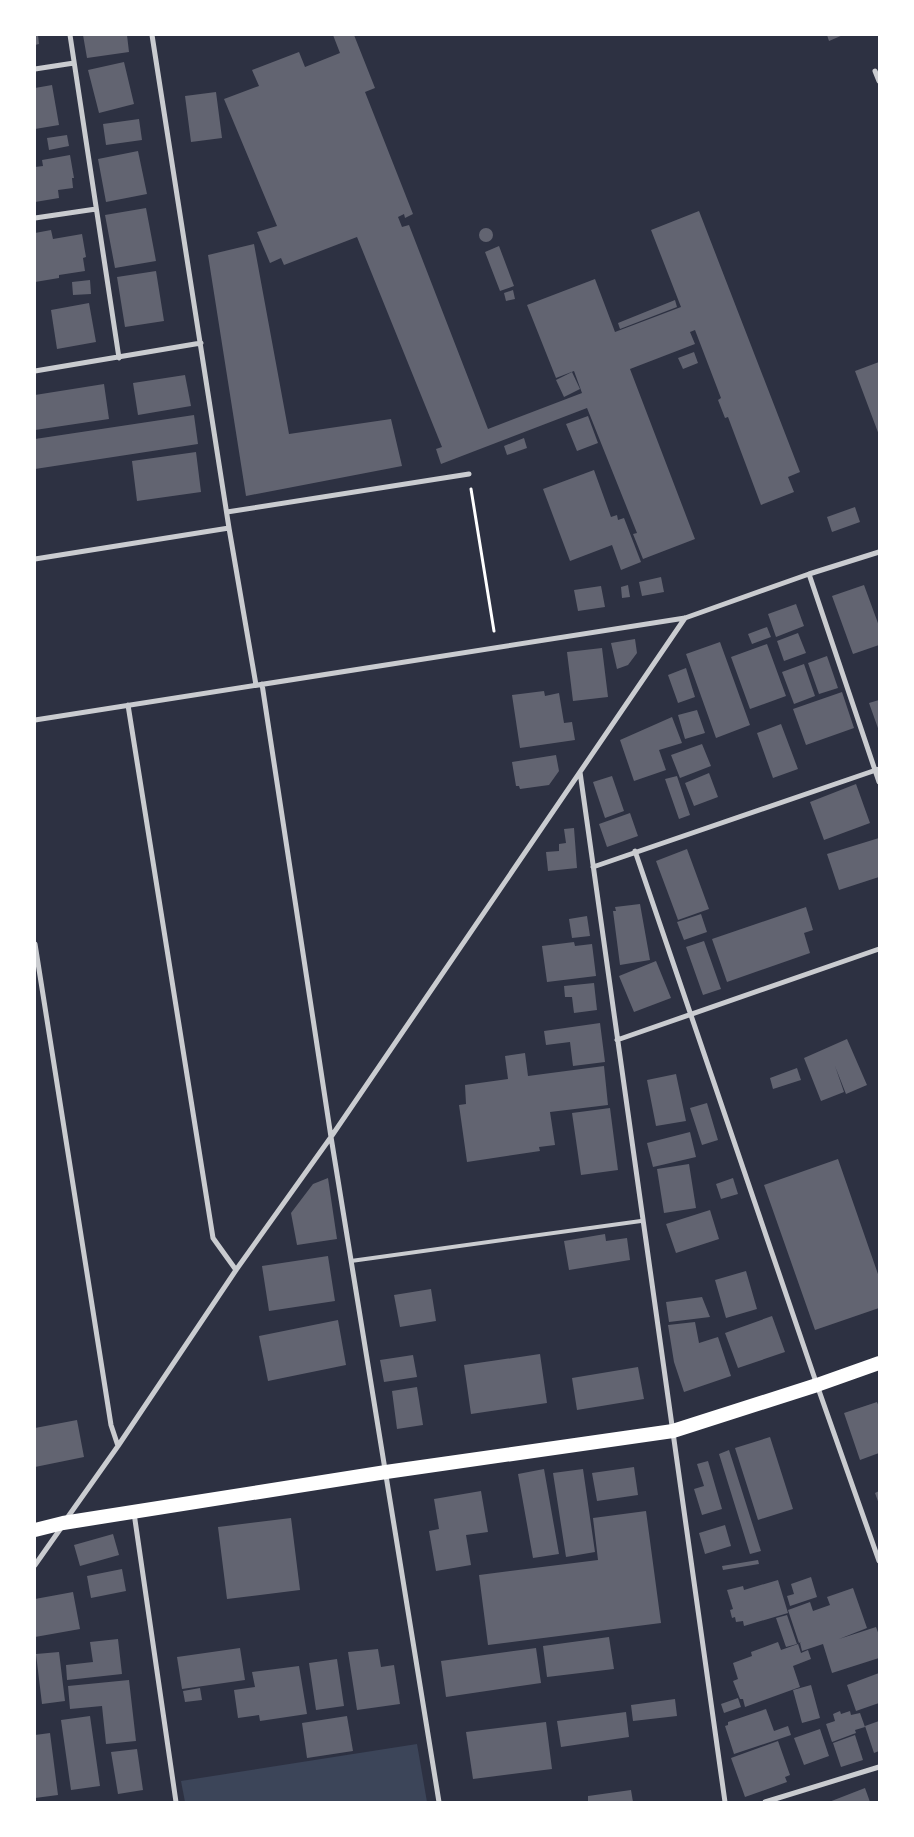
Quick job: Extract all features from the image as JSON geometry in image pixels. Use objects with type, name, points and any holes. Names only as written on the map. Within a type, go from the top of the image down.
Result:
[{"type":"highway","points":[[35,1530],[63,1523],[386,1472],[673,1431],[879,1363]]},
{"type":"street","points":[[70,35],[119,358]]},
{"type":"street","points":[[152,35],[229,528],[259,684],[439,1802]]},
{"type":"street","points":[[35,70],[74,63]]},
{"type":"street","points":[[875,72],[879,81]]},
{"type":"street","points":[[35,218],[96,209]]},
{"type":"street","points":[[35,371],[201,343]]},
{"type":"street","points":[[227,512],[469,474]]},
{"type":"street","points":[[35,560],[229,528]]},
{"type":"street","points":[[35,720],[496,646],[684,618],[809,574],[879,552]]},
{"type":"street","points":[[809,574],[877,769],[879,782]]},
{"type":"street","points":[[35,1565],[118,1446],[236,1270],[331,1137],[684,618]]},
{"type":"street","points":[[128,705],[214,1238],[236,1270]]},
{"type":"street","points":[[593,867],[877,769]]},
{"type":"street","points":[[580,772],[641,1220],[673,1431],[725,1802]]},
{"type":"street","points":[[635,851],[879,1561]]},
{"type":"street","points":[[35,944],[111,1425],[118,1446]]},
{"type":"street","points":[[617,1040],[879,949]]},
{"type":"street","points":[[134,1512],[176,1802]]},
{"type":"street","points":[[765,1802],[879,1767]]},
{"type":"lane","points":[[352,1261],[641,1220]]},
{"type":"path","points":[[469,474],[496,646]]},
{"type":"shaded area","points":[[417,1744],[427,1802],[185,1802],[181,1781]]},
{"type":"building","points":[[35,35],[38,35],[39,44],[35,45]]},
{"type":"building","points":[[83,35],[127,35],[129,52],[87,58]]},
{"type":"building","points":[[333,35],[354,35],[375,88],[365,92],[413,214],[405,218],[404,214],[398,217],[402,227],[409,225],[488,429],[582,393],[574,371],[556,378],[527,305],[595,279],[615,332],[681,307],[651,230],[699,211],[800,472],[788,477],[794,492],[761,505],[728,417],[725,418],[718,400],[721,398],[695,330],[690,332],[695,344],[630,369],[695,539],[643,559],[633,534],[637,533],[587,408],[441,464],[436,449],[442,447],[357,237],[284,265],[281,258],[270,263],[257,232],[277,226],[224,99],[259,86],[252,70],[299,52],[305,67],[340,53]]},
{"type":"building","points":[[827,35],[843,35],[829,41]]},
{"type":"building","points":[[124,62],[134,104],[99,113],[88,70]]},
{"type":"building","points":[[52,85],[59,125],[35,129],[35,88]]},
{"type":"building","points":[[216,92],[222,138],[191,142],[185,96]]},
{"type":"building","points":[[139,119],[142,140],[106,145],[103,124]]},
{"type":"building","points":[[67,135],[69,146],[49,150],[47,138]]},
{"type":"building","points":[[138,151],[147,194],[106,202],[98,159]]},
{"type":"building","points":[[70,155],[74,178],[72,178],[73,188],[58,190],[59,198],[35,202],[35,167],[43,166],[42,160]]},
{"type":"building","points":[[146,208],[156,261],[115,268],[105,215]]},
{"type":"building","points":[[486,228],[491,230],[493,235],[491,240],[486,242],[481,240],[479,235],[481,230]]},
{"type":"building","points":[[51,230],[53,239],[82,234],[86,257],[83,258],[85,271],[59,275],[59,278],[35,282],[35,233]]},
{"type":"building","points":[[254,244],[289,434],[391,419],[402,466],[246,496],[208,255]]},
{"type":"building","points":[[499,246],[514,286],[500,291],[485,252]]},
{"type":"building","points":[[156,271],[164,321],[125,327],[117,277]]},
{"type":"building","points":[[90,280],[91,294],[73,295],[72,282]]},
{"type":"building","points":[[513,290],[515,299],[506,301],[504,293]]},
{"type":"building","points":[[675,300],[677,307],[620,329],[618,323]]},
{"type":"building","points":[[89,303],[96,342],[57,349],[51,310]]},
{"type":"building","points":[[694,352],[698,363],[683,369],[678,358]]},
{"type":"building","points":[[879,362],[879,435],[855,371]]},
{"type":"building","points":[[572,372],[580,389],[564,397],[556,380]]},
{"type":"building","points":[[185,375],[191,406],[138,415],[133,383]]},
{"type":"building","points":[[104,384],[109,419],[35,430],[35,395]]},
{"type":"building","points":[[194,415],[198,444],[35,469],[35,439]]},
{"type":"building","points":[[588,416],[598,443],[577,451],[566,424]]},
{"type":"building","points":[[524,438],[527,448],[507,455],[504,446]]},
{"type":"building","points":[[196,452],[201,492],[137,501],[132,461]]},
{"type":"building","points":[[594,470],[611,517],[617,515],[618,520],[624,518],[641,562],[621,570],[612,545],[570,561],[543,489]]},
{"type":"building","points":[[855,507],[860,522],[832,532],[827,517]]},
{"type":"building","points":[[661,577],[664,592],[642,596],[639,582]]},
{"type":"building","points":[[628,585],[630,597],[622,598],[621,587]]},
{"type":"building","points":[[864,585],[879,626],[879,645],[853,654],[832,596]]},
{"type":"building","points":[[601,586],[605,607],[578,611],[574,590]]},
{"type":"building","points":[[796,604],[804,626],[776,637],[768,614]]},
{"type":"building","points":[[767,627],[771,637],[752,644],[748,634]]},
{"type":"building","points":[[798,633],[806,653],[784,661],[777,641]]},
{"type":"building","points":[[635,639],[637,653],[628,665],[617,669],[611,643]]},
{"type":"building","points":[[720,642],[750,725],[716,738],[686,654]]},
{"type":"building","points":[[767,644],[786,696],[750,709],[731,657]]},
{"type":"building","points":[[602,648],[608,697],[573,701],[567,652]]},
{"type":"building","points":[[827,656],[838,688],[819,694],[808,663]]},
{"type":"building","points":[[804,664],[815,696],[794,704],[782,672]]},
{"type":"building","points":[[686,668],[695,697],[678,703],[668,675]]},
{"type":"building","points":[[544,691],[545,696],[559,693],[564,723],[572,722],[575,740],[520,748],[512,695]]},
{"type":"building","points":[[842,692],[854,728],[806,745],[793,709]]},
{"type":"building","points":[[879,700],[879,731],[869,703]]},
{"type":"building","points":[[697,710],[705,733],[685,739],[678,715]]},
{"type":"building","points":[[672,717],[682,743],[659,750],[666,770],[634,781],[620,740]]},
{"type":"building","points":[[781,724],[798,769],[773,778],[757,733]]},
{"type":"building","points":[[702,744],[711,766],[680,778],[671,755]]},
{"type":"building","points":[[556,755],[559,771],[549,785],[520,789],[519,786],[516,786],[512,762]]},
{"type":"building","points":[[709,773],[718,797],[694,806],[685,783]]},
{"type":"building","points":[[612,776],[624,811],[605,818],[593,782]]},
{"type":"building","points":[[677,776],[690,815],[679,819],[665,779]]},
{"type":"building","points":[[856,784],[870,823],[824,840],[810,802]]},
{"type":"building","points":[[630,813],[638,836],[607,847],[599,824]]},
{"type":"building","points":[[574,828],[577,868],[548,871],[546,852],[559,851],[559,844],[566,843],[564,829]]},
{"type":"building","points":[[879,838],[879,877],[839,890],[827,854]]},
{"type":"building","points":[[687,849],[709,909],[678,920],[656,861]]},
{"type":"building","points":[[640,904],[650,960],[620,965],[613,911],[616,911],[615,907]]},
{"type":"building","points":[[806,907],[813,930],[804,933],[810,953],[727,982],[712,939]]},
{"type":"building","points":[[701,914],[707,932],[684,940],[677,922]]},
{"type":"building","points":[[587,916],[590,936],[572,938],[569,919]]},
{"type":"building","points":[[704,941],[721,989],[703,995],[686,947]]},
{"type":"building","points":[[574,942],[575,946],[592,944],[596,976],[547,982],[542,946]]},
{"type":"building","points":[[656,961],[671,998],[634,1012],[619,976]]},
{"type":"building","points":[[594,983],[597,1010],[574,1013],[572,997],[565,997],[564,986]]},
{"type":"building","points":[[600,1023],[605,1062],[573,1066],[570,1042],[546,1045],[544,1031]]},
{"type":"building","points":[[847,1039],[867,1085],[846,1094],[835,1066],[844,1092],[821,1101],[804,1058]]},
{"type":"building","points":[[525,1053],[528,1076],[604,1066],[608,1105],[550,1112],[555,1145],[539,1147],[540,1151],[467,1162],[459,1105],[466,1104],[465,1085],[508,1079],[505,1056]]},
{"type":"building","points":[[797,1068],[801,1080],[773,1089],[770,1078]]},
{"type":"building","points":[[676,1074],[686,1121],[656,1126],[647,1080]]},
{"type":"building","points":[[707,1103],[718,1140],[702,1145],[690,1108]]},
{"type":"building","points":[[610,1108],[618,1170],[581,1175],[572,1113]]},
{"type":"building","points":[[690,1132],[696,1157],[653,1167],[647,1143]]},
{"type":"building","points":[[838,1159],[879,1277],[879,1308],[815,1330],[764,1185]]},
{"type":"building","points":[[689,1164],[696,1208],[664,1213],[657,1169]]},
{"type":"building","points":[[328,1178],[337,1239],[297,1245],[291,1213],[313,1184]]},
{"type":"building","points":[[733,1178],[738,1194],[721,1199],[716,1184]]},
{"type":"building","points":[[710,1210],[719,1239],[676,1253],[666,1224]]},
{"type":"building","points":[[605,1234],[606,1241],[627,1238],[630,1260],[569,1270],[564,1241]]},
{"type":"building","points":[[328,1256],[335,1301],[269,1311],[262,1266]]},
{"type":"building","points":[[746,1271],[757,1309],[726,1318],[715,1280]]},
{"type":"building","points":[[431,1289],[436,1321],[400,1327],[394,1295]]},
{"type":"building","points":[[702,1297],[710,1317],[669,1322],[666,1302]]},
{"type":"building","points":[[772,1316],[785,1352],[738,1368],[725,1333]]},
{"type":"building","points":[[338,1320],[346,1365],[268,1381],[259,1336]]},
{"type":"building","points":[[695,1322],[699,1343],[718,1337],[731,1376],[684,1392],[674,1362],[668,1325]]},
{"type":"building","points":[[540,1354],[547,1403],[471,1414],[464,1365]]},
{"type":"building","points":[[413,1355],[417,1377],[384,1382],[380,1360]]},
{"type":"building","points":[[638,1367],[644,1399],[577,1410],[572,1378]]},
{"type":"building","points":[[417,1387],[423,1425],[397,1429],[392,1391]]},
{"type":"building","points":[[877,1402],[879,1407],[879,1453],[860,1460],[844,1413]]},
{"type":"building","points":[[77,1420],[84,1457],[35,1467],[35,1428]]},
{"type":"building","points":[[770,1437],[793,1509],[758,1520],[735,1448]]},
{"type":"building","points":[[729,1450],[761,1551],[750,1554],[719,1454]]},
{"type":"building","points":[[708,1461],[722,1509],[702,1515],[694,1489],[704,1486],[697,1464]]},
{"type":"building","points":[[634,1467],[638,1495],[597,1501],[592,1473]]},
{"type":"building","points":[[544,1469],[559,1554],[533,1558],[518,1474]]},
{"type":"building","points":[[583,1469],[595,1552],[566,1557],[553,1473]]},
{"type":"building","points":[[481,1491],[488,1532],[466,1535],[471,1565],[436,1571],[429,1531],[439,1529],[434,1499]]},
{"type":"building","points":[[879,1491],[879,1504],[875,1493]]},
{"type":"building","points":[[646,1511],[661,1623],[488,1645],[479,1575],[598,1560],[593,1518]]},
{"type":"building","points":[[291,1518],[300,1590],[227,1599],[218,1527]]},
{"type":"building","points":[[725,1525],[731,1546],[705,1554],[699,1533]]},
{"type":"building","points":[[113,1534],[119,1555],[80,1566],[74,1545]]},
{"type":"building","points":[[758,1560],[759,1564],[723,1570],[722,1566]]},
{"type":"building","points":[[122,1569],[126,1591],[91,1598],[87,1576]]},
{"type":"building","points":[[811,1577],[817,1597],[790,1606],[787,1596],[794,1594],[791,1584]]},
{"type":"building","points":[[778,1580],[788,1613],[744,1626],[743,1621],[736,1622],[735,1617],[732,1618],[730,1610],[733,1609],[727,1590],[743,1586],[744,1590]]},
{"type":"building","points":[[853,1588],[867,1628],[839,1639],[876,1627],[879,1635],[879,1658],[832,1673],[823,1644],[802,1651],[801,1642],[799,1643],[788,1610],[810,1602],[813,1611],[830,1605],[827,1597]]},
{"type":"building","points":[[73,1592],[80,1629],[35,1637],[35,1599]]},
{"type":"building","points":[[787,1615],[797,1644],[786,1647],[776,1618]]},
{"type":"building","points":[[609,1637],[614,1669],[547,1677],[543,1646]]},
{"type":"building","points":[[118,1639],[122,1674],[67,1680],[66,1665],[93,1662],[90,1642]]},
{"type":"building","points":[[778,1642],[781,1650],[798,1644],[801,1653],[808,1650],[811,1659],[793,1666],[800,1687],[745,1707],[743,1699],[740,1699],[733,1681],[738,1679],[733,1663],[752,1656],[751,1652]]},
{"type":"building","points":[[240,1648],[245,1680],[182,1689],[177,1657]]},
{"type":"building","points":[[536,1648],[541,1683],[446,1697],[441,1661]]},
{"type":"building","points":[[378,1649],[381,1667],[394,1665],[400,1704],[357,1710],[348,1652]]},
{"type":"building","points":[[59,1652],[65,1701],[42,1704],[36,1654]]},
{"type":"building","points":[[337,1659],[344,1706],[316,1710],[309,1663]]},
{"type":"building","points":[[299,1666],[307,1714],[260,1721],[259,1715],[238,1718],[234,1690],[255,1687],[252,1672]]},
{"type":"building","points":[[879,1673],[879,1703],[856,1711],[847,1685]]},
{"type":"building","points":[[129,1680],[136,1741],[106,1744],[102,1706],[70,1709],[68,1686]]},
{"type":"building","points":[[811,1685],[820,1718],[802,1723],[793,1690]]},
{"type":"building","points":[[200,1688],[202,1700],[185,1702],[183,1691]]},
{"type":"building","points":[[738,1698],[741,1707],[724,1713],[721,1704]]},
{"type":"building","points":[[675,1699],[677,1716],[633,1721],[631,1705]]},
{"type":"building","points":[[766,1709],[774,1731],[788,1726],[791,1735],[734,1754],[725,1726],[728,1725],[728,1722]]},
{"type":"building","points":[[840,1711],[841,1714],[850,1711],[851,1715],[860,1713],[865,1727],[855,1730],[856,1733],[832,1742],[826,1724],[835,1721],[833,1714]]},
{"type":"building","points":[[626,1712],[629,1737],[561,1747],[557,1721]]},
{"type":"building","points":[[90,1716],[100,1786],[71,1790],[61,1720]]},
{"type":"building","points":[[347,1716],[353,1751],[307,1758],[302,1723]]},
{"type":"building","points":[[879,1721],[879,1751],[874,1753],[865,1726]]},
{"type":"building","points":[[546,1722],[552,1769],[473,1779],[466,1732]]},
{"type":"building","points":[[820,1729],[829,1756],[804,1765],[794,1738]]},
{"type":"building","points":[[50,1733],[58,1795],[35,1798],[35,1735]]},
{"type":"building","points":[[855,1735],[863,1760],[841,1767],[833,1743]]},
{"type":"building","points":[[778,1741],[790,1775],[785,1777],[787,1782],[745,1797],[731,1758]]},
{"type":"building","points":[[137,1749],[143,1790],[118,1794],[111,1752]]},
{"type":"building","points":[[865,1788],[870,1802],[829,1802]]},
{"type":"building","points":[[631,1790],[633,1802],[588,1802],[588,1796]]}]
